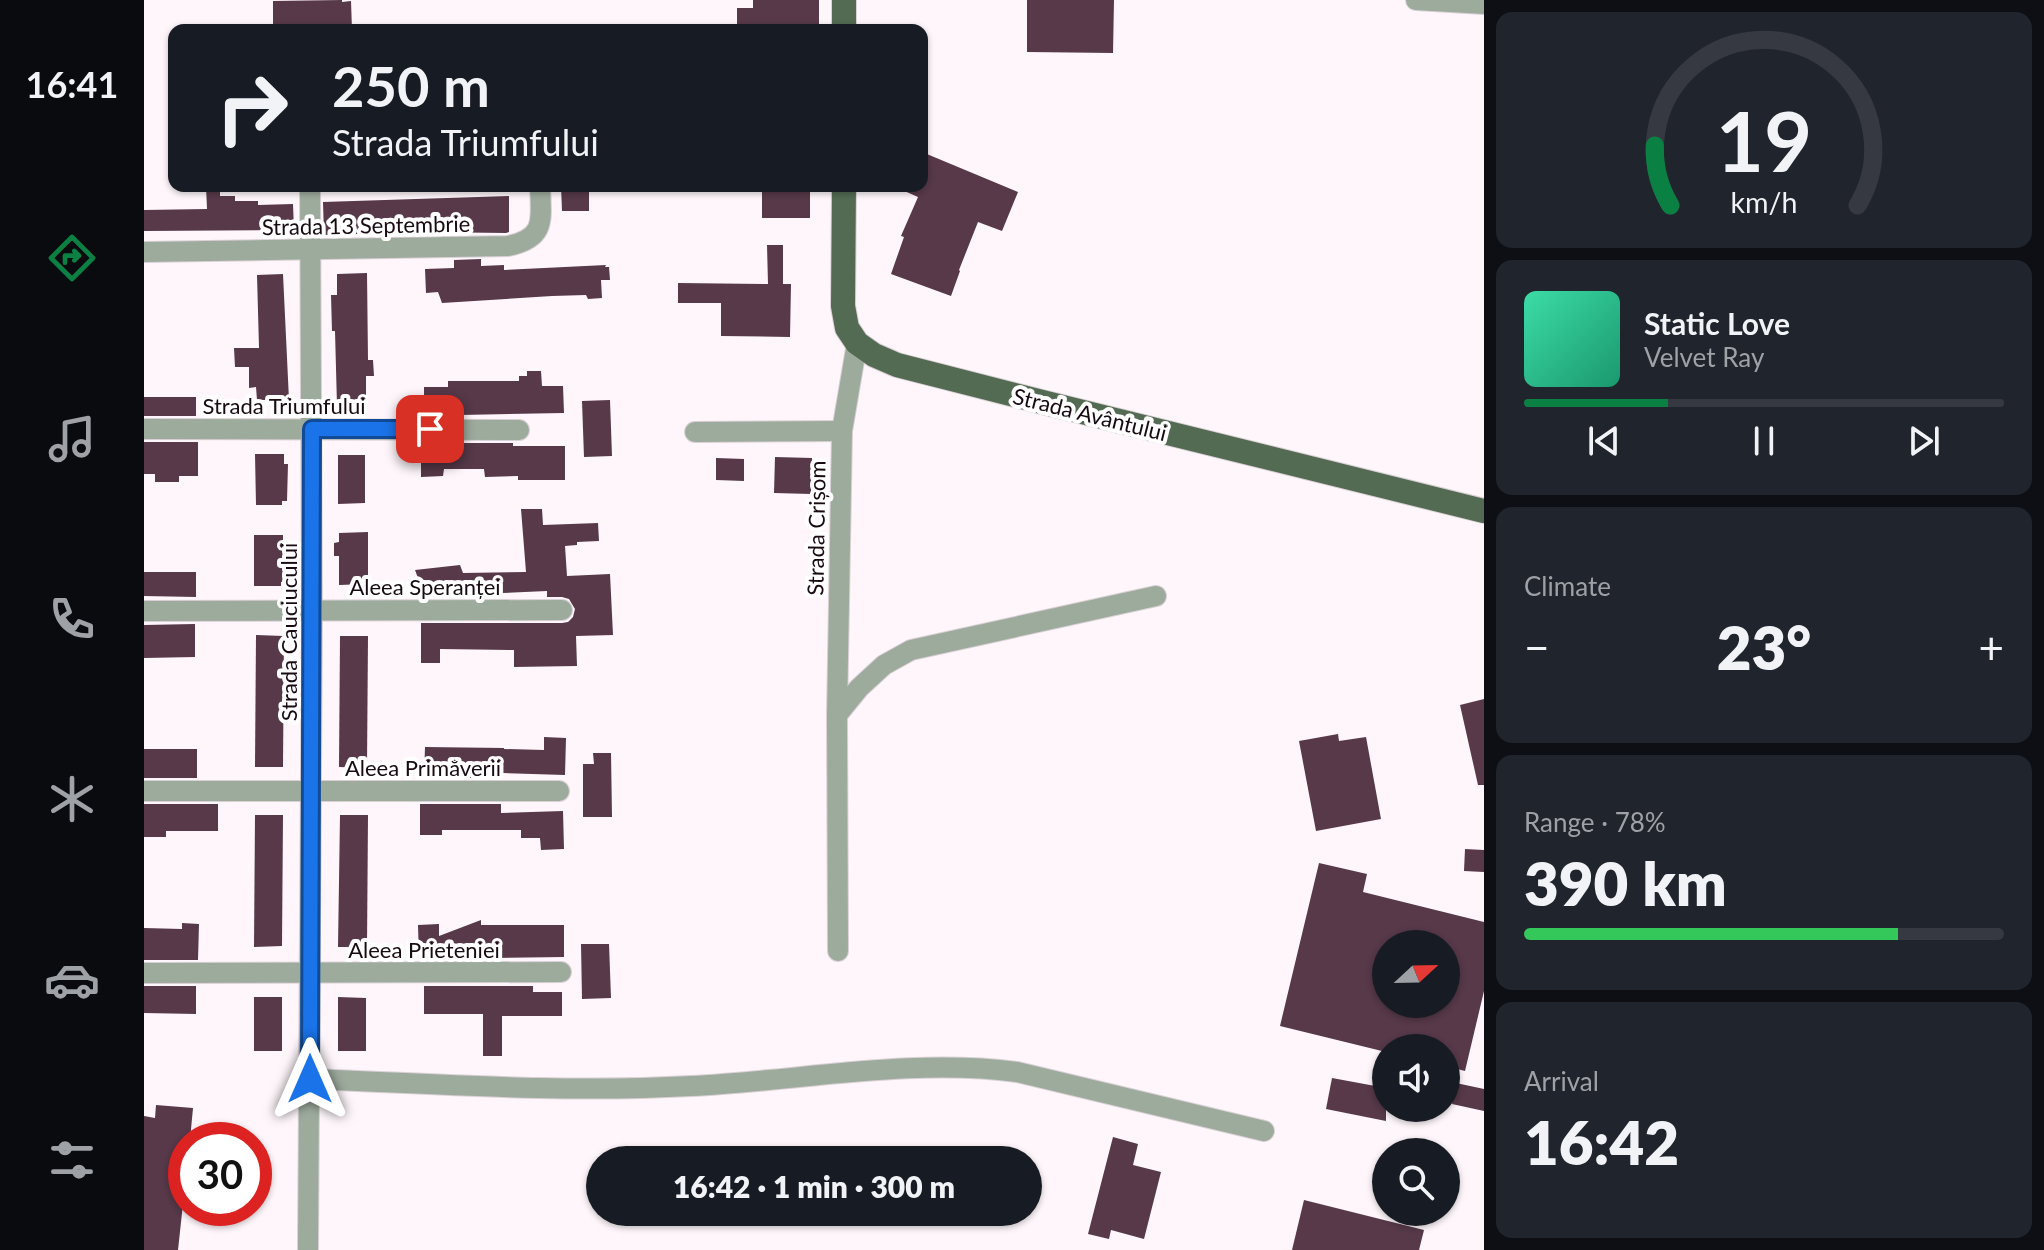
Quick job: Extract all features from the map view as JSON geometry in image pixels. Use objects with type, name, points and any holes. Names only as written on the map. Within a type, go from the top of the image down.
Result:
[{"type":"main road","points":[[844,0],[844,24]]},
{"type":"main road","points":[[844,192],[843,306],[847,328],[857,343]]},
{"type":"main road","name":"Strada Avântului","points":[[857,343],[897,365],[1484,511]]},
{"type":"street","points":[[1416,0],[1484,4]]},
{"type":"street","name":"Strada Cauciucului","points":[[308,1250],[312,610],[310,192]]},
{"type":"street","name":"Strada 13 Septembrie","points":[[144,252],[508,246],[522,243],[538,232],[541,224],[540,192]]},
{"type":"street","name":"Strada Crișom","points":[[838,951],[837,715],[842,431],[857,343]]},
{"type":"street","name":"Strada Triumfului","points":[[144,429],[519,430]]},
{"type":"street","points":[[695,432],[842,431]]},
{"type":"street","points":[[837,715],[859,688],[884,665],[911,650],[1156,596]]},
{"type":"street","name":"Aleea Speranței","points":[[144,611],[562,610]]},
{"type":"street","name":"Aleea Primăverii","points":[[144,791],[559,791]]},
{"type":"street","name":"Aleea Prieteniei","points":[[144,973],[561,972]]},
{"type":"street","points":[[310,1079],[544,1090],[638,1089],[879,1070],[982,1067],[1017,1072],[1264,1131]]},
{"type":"building","points":[[753,0],[819,0],[819,24],[737,24],[737,8],[753,8]]},
{"type":"building","points":[[1027,0],[1114,0],[1113,53],[1027,52]]},
{"type":"building","points":[[273,1],[351,1],[352,24],[273,24]]},
{"type":"building","points":[[928,154],[1018,192],[1002,231],[978,222],[951,296],[891,274],[904,237],[901,236],[918,197],[907,192],[928,192]]},
{"type":"building","points":[[206,192],[235,196],[235,201],[258,201],[258,205],[293,204],[294,230],[144,231],[144,210],[207,209]]},
{"type":"building","points":[[561,192],[589,192],[589,211],[562,211]]},
{"type":"building","points":[[762,192],[810,192],[810,218],[762,218]]},
{"type":"building","points":[[509,196],[509,232],[506,233],[324,235],[323,202]]},
{"type":"building","points":[[767,245],[783,245],[783,284],[791,284],[790,337],[721,336],[721,303],[678,303],[678,283],[768,284]]},
{"type":"building","points":[[481,259],[481,266],[504,265],[504,270],[606,265],[610,280],[601,280],[602,298],[588,299],[586,295],[442,303],[438,292],[426,293],[425,269],[454,268],[454,260]]},
{"type":"building","points":[[367,273],[368,360],[373,360],[374,376],[366,376],[366,406],[337,406],[331,295],[337,295],[337,274]]},
{"type":"building","points":[[283,274],[289,400],[257,400],[256,387],[249,388],[249,367],[235,367],[234,348],[259,348],[257,275]]},
{"type":"building","points":[[527,371],[541,371],[542,386],[563,386],[564,413],[460,417],[424,415],[424,387],[448,387],[448,381],[519,381],[519,376],[527,376]]},
{"type":"building","points":[[144,397],[196,397],[196,416],[144,416]]},
{"type":"building","points":[[610,400],[612,456],[584,457],[582,401]]},
{"type":"building","points":[[144,442],[198,442],[198,476],[179,476],[179,482],[155,482],[155,474],[144,474]]},
{"type":"building","points":[[421,443],[565,446],[565,480],[485,477],[484,469],[444,469],[443,476],[421,477]]},
{"type":"building","points":[[255,454],[284,454],[284,464],[288,464],[287,501],[282,501],[282,505],[256,505]]},
{"type":"building","points":[[338,455],[365,455],[365,503],[338,504]]},
{"type":"building","points":[[775,457],[812,458],[811,494],[774,493]]},
{"type":"building","points":[[716,458],[744,459],[744,481],[716,480]]},
{"type":"building","points":[[521,509],[542,509],[543,525],[598,523],[599,541],[565,546],[567,576],[610,574],[613,635],[576,636],[577,666],[514,667],[514,650],[440,649],[440,663],[421,663],[421,623],[562,623],[573,617],[575,609],[569,599],[547,597],[547,591],[502,593],[502,597],[425,597],[415,570],[460,565],[463,573],[526,572]]},
{"type":"building","points":[[368,532],[368,584],[339,585],[339,556],[334,556],[334,543],[339,542],[339,533]]},
{"type":"building","points":[[254,535],[283,535],[286,581],[281,582],[281,586],[254,586]]},
{"type":"building","points":[[144,572],[196,572],[196,597],[144,596]]},
{"type":"building","points":[[195,624],[195,657],[144,658],[144,625]]},
{"type":"building","points":[[256,635],[284,636],[283,767],[255,767]]},
{"type":"building","points":[[340,636],[368,636],[367,768],[339,767]]},
{"type":"building","points":[[1484,699],[1484,785],[1478,785],[1460,705]]},
{"type":"building","points":[[1338,734],[1339,741],[1366,737],[1381,819],[1316,831],[1299,741]]},
{"type":"building","points":[[544,737],[566,738],[565,775],[503,773],[503,778],[424,778],[425,747],[544,750]]},
{"type":"building","points":[[144,749],[197,749],[197,778],[144,778]]},
{"type":"building","points":[[593,753],[611,753],[612,817],[583,817],[583,764],[594,764]]},
{"type":"building","points":[[144,804],[218,804],[218,831],[166,831],[166,837],[144,837]]},
{"type":"building","points":[[420,804],[501,804],[501,813],[563,811],[564,849],[541,850],[540,838],[521,838],[521,830],[442,830],[442,835],[420,835]]},
{"type":"building","points":[[255,815],[283,815],[282,946],[254,947]]},
{"type":"building","points":[[340,815],[368,815],[367,947],[338,947]]},
{"type":"building","points":[[1465,849],[1484,850],[1484,872],[1464,871]]},
{"type":"building","points":[[1319,863],[1367,874],[1363,892],[1484,922],[1484,991],[1465,1071],[1460,1070],[1460,1034],[1372,1034],[1372,1049],[1280,1026]]},
{"type":"building","points":[[481,920],[481,925],[564,925],[564,957],[419,959],[418,925],[439,924],[439,936]]},
{"type":"building","points":[[182,923],[199,924],[198,960],[144,960],[144,928],[182,929]]},
{"type":"building","points":[[581,944],[609,944],[611,998],[582,999]]},
{"type":"building","points":[[144,986],[196,986],[196,1014],[144,1013]]},
{"type":"building","points":[[424,986],[533,986],[533,992],[562,992],[562,1016],[502,1016],[502,1056],[483,1056],[483,1014],[424,1014]]},
{"type":"building","points":[[254,997],[282,997],[282,1051],[254,1051]]},
{"type":"building","points":[[338,997],[366,998],[366,1051],[338,1051]]},
{"type":"building","points":[[1332,1078],[1372,1085],[1372,1118],[1326,1109]]},
{"type":"building","points":[[1460,1084],[1484,1089],[1484,1111],[1460,1106]]},
{"type":"building","points":[[156,1105],[193,1108],[192,1122],[168,1122],[168,1226],[181,1226],[178,1250],[144,1250],[144,1116],[155,1118]]},
{"type":"building","points":[[1113,1137],[1138,1144],[1133,1165],[1161,1172],[1144,1239],[1111,1230],[1109,1239],[1088,1234]]},
{"type":"building","points":[[1304,1200],[1372,1217],[1372,1226],[1408,1226],[1424,1230],[1419,1250],[1292,1250]]},
{"type":"route","points":[[310,1079],[312,429],[430,429]]}]
